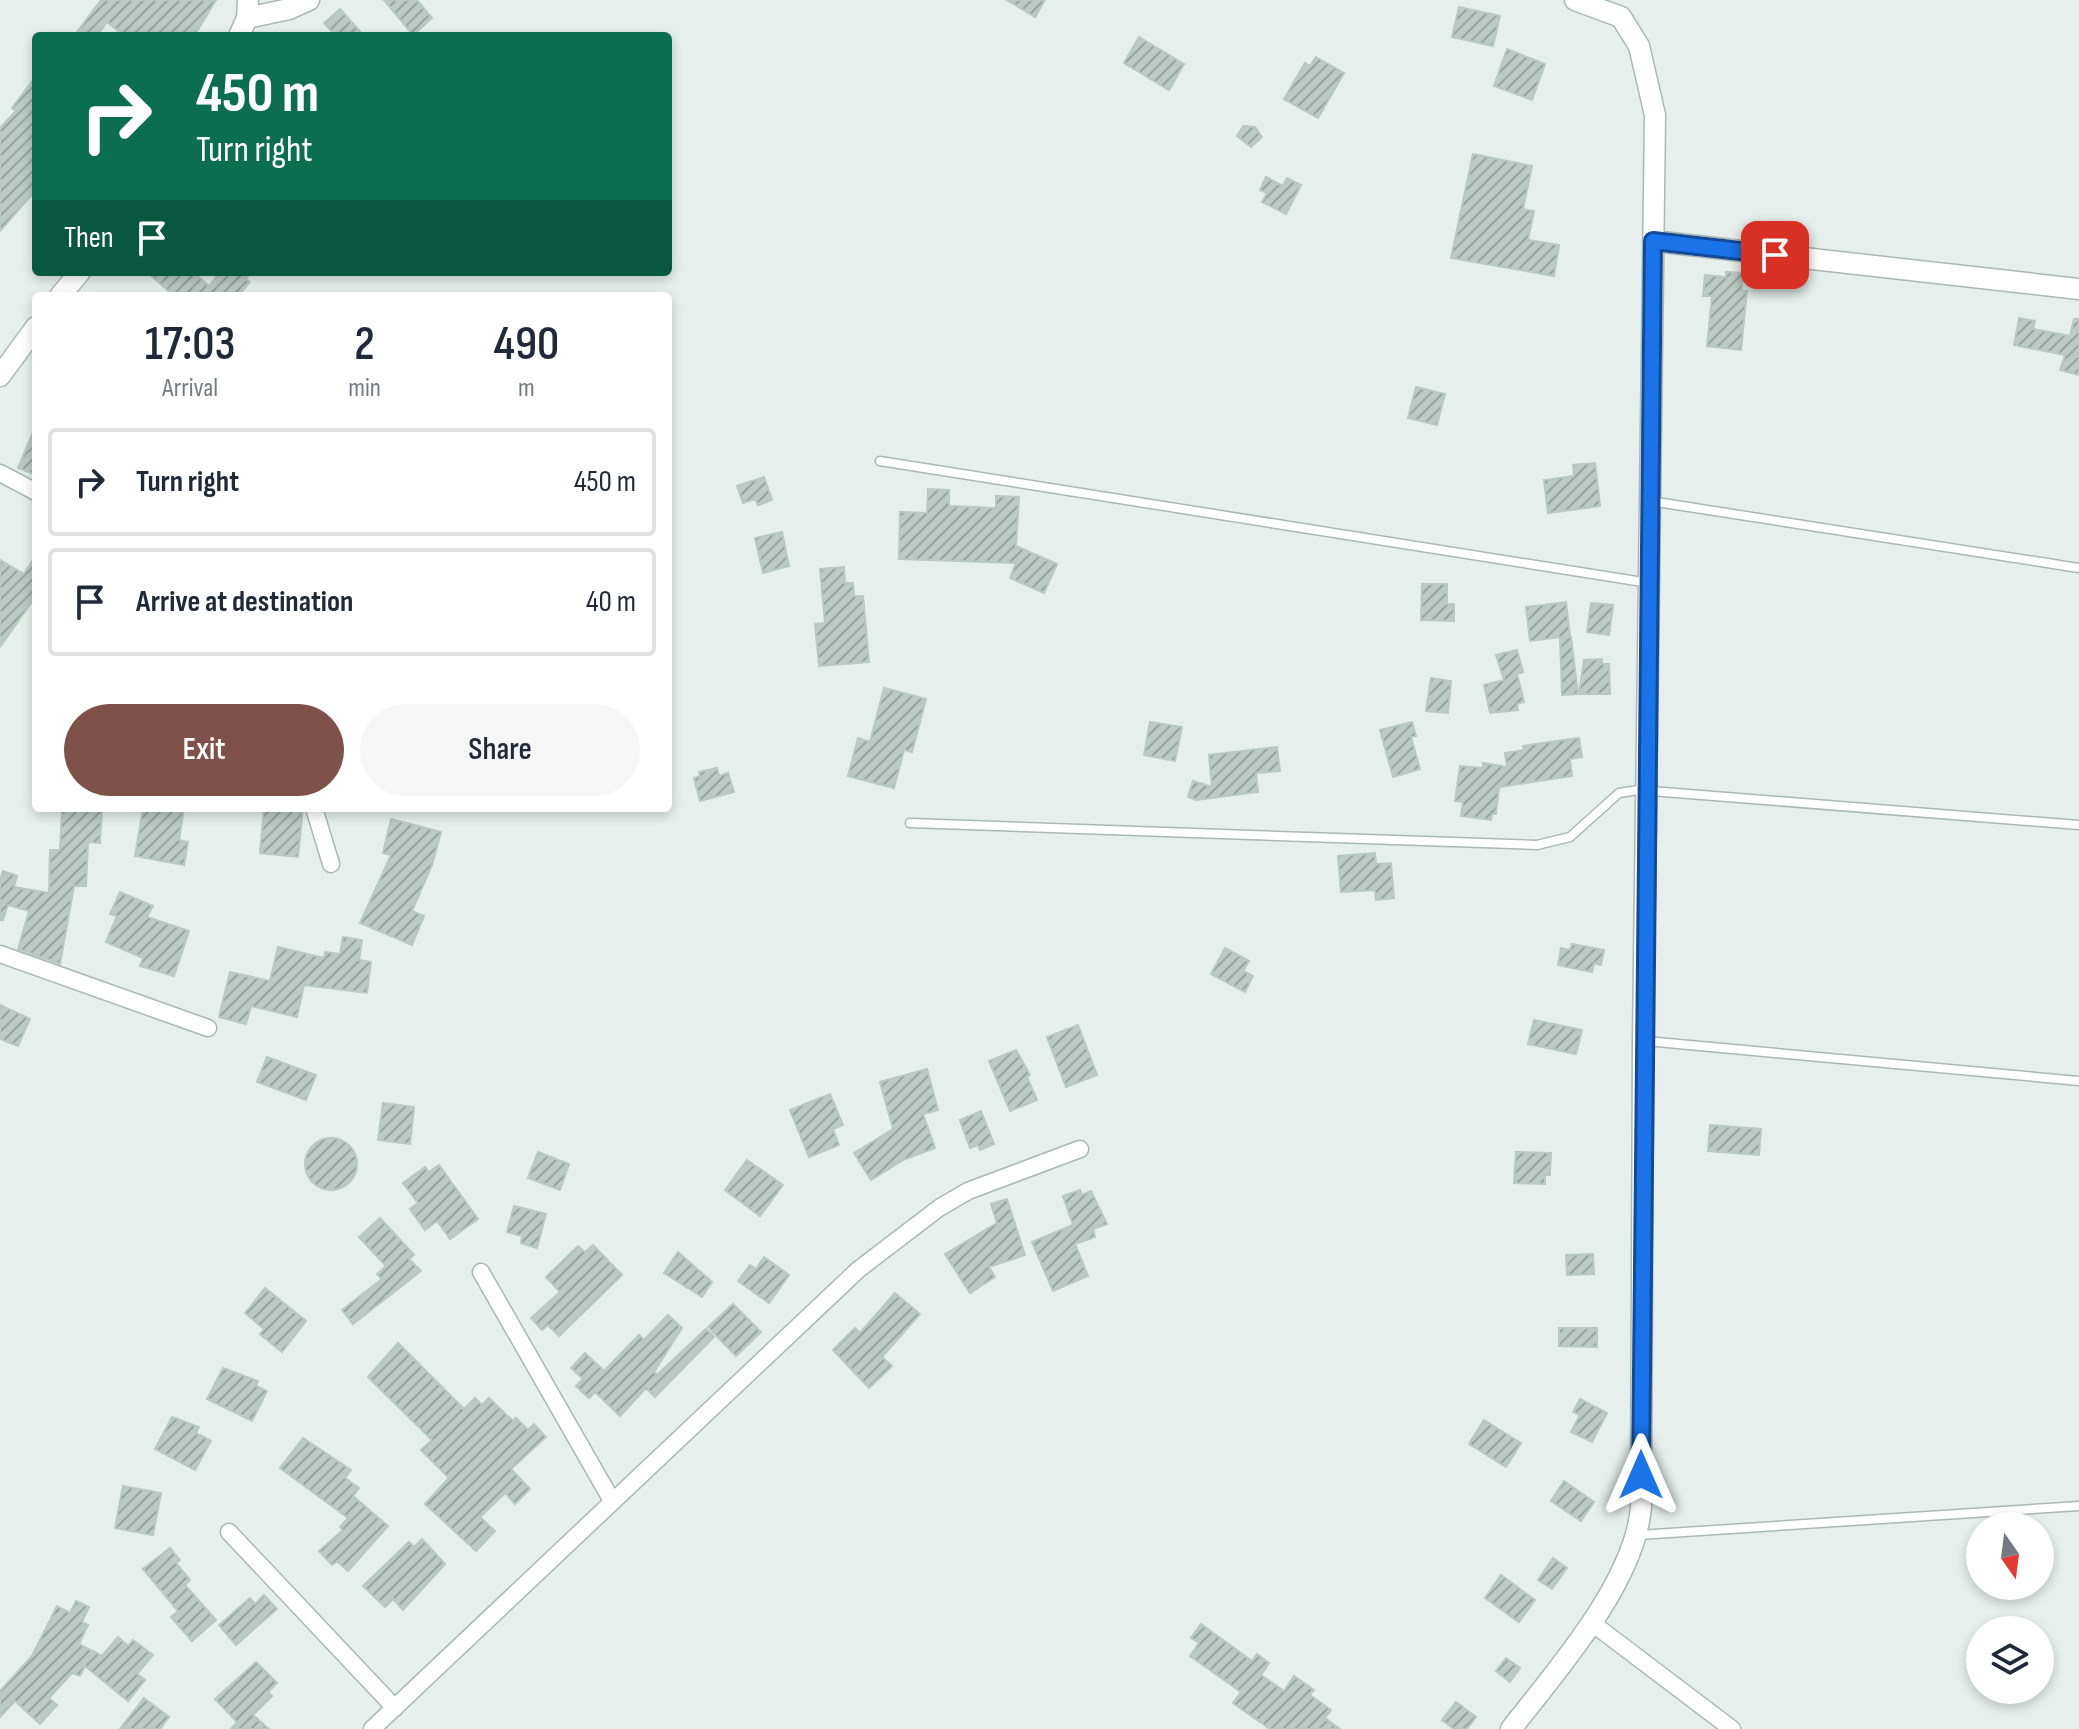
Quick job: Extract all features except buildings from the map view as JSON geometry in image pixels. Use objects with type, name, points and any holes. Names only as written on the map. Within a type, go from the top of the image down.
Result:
[{"type":"street","points":[[245,18],[289,9],[309,0]]},
{"type":"street","points":[[1511,1729],[1592,1623],[1639,1535],[1655,115],[1639,46],[1621,17],[1575,0]]},
{"type":"street","points":[[1653,241],[2079,289]]},
{"type":"street","points":[[63,292],[77,276]]},
{"type":"street","points":[[0,376],[32,332]]},
{"type":"street","points":[[0,473],[32,490]]},
{"type":"street","points":[[315,812],[331,864]]},
{"type":"street","points":[[0,954],[208,1028]]},
{"type":"street","points":[[372,1729],[611,1499],[859,1269],[939,1208],[968,1191],[1080,1149]]},
{"type":"street","points":[[481,1272],[611,1499]]},
{"type":"street","points":[[229,1532],[395,1708]]},
{"type":"street","points":[[1592,1623],[1732,1729]]},
{"type":"lane","points":[[880,461],[1649,583]]},
{"type":"lane","points":[[1650,501],[2079,568]]},
{"type":"lane","points":[[910,823],[1537,845],[1570,837],[1619,793],[1646,790],[2079,825]]},
{"type":"lane","points":[[1643,1040],[2079,1081]]},
{"type":"lane","points":[[1639,1535],[2079,1506]]},
{"type":"route","points":[[1641,1475],[1653,241],[1775,255]]}]
